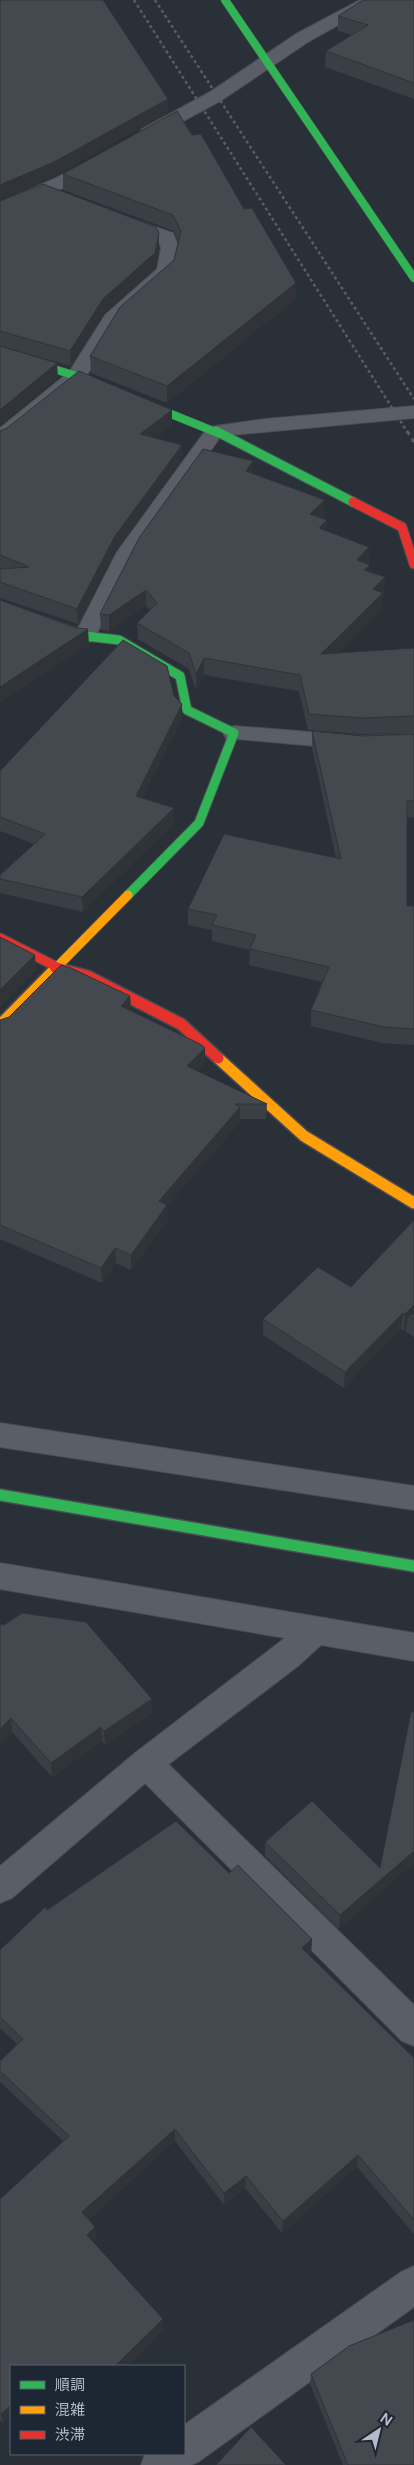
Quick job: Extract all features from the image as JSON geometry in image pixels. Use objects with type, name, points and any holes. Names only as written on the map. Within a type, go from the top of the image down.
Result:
[{"type":"street","points":[[225,0],[414,278]]},
{"type":"street","points":[[130,143],[216,96],[302,38],[372,0]]},
{"type":"street","points":[[0,209],[43,190],[113,153]]},
{"type":"street","points":[[43,190],[70,200]]},
{"type":"street","points":[[0,438],[77,376],[112,319],[166,270],[170,248],[166,237],[105,213]]},
{"type":"street","points":[[0,353],[77,376],[215,431],[402,527],[414,564]]},
{"type":"street","points":[[85,636],[128,552],[215,431],[262,424],[358,419],[414,412]]},
{"type":"street","points":[[0,606],[85,636],[119,640],[180,676],[187,710],[234,734],[361,742],[414,741]]},
{"type":"street","points":[[0,1025],[199,823],[234,734]]},
{"type":"street","points":[[0,938],[55,968],[87,976],[181,1024],[304,1136],[414,1203]]},
{"type":"street","points":[[0,1436],[414,1498]]},
{"type":"street","points":[[0,1495],[414,1566]]},
{"type":"street","points":[[0,1576],[414,1647]]},
{"type":"street","points":[[0,1888],[146,1763],[288,1656],[315,1630]]},
{"type":"street","points":[[146,1763],[414,2029]]},
{"type":"street","points":[[185,2447],[414,2285]]},
{"type":"street","points":[[160,2465],[175,2455]]},
{"type":"building","points":[[0,0],[103,0],[168,99],[54,162],[0,185]]},
{"type":"building","points":[[363,0],[414,0],[414,83],[326,51],[368,25],[338,16]]},
{"type":"building","points":[[177,111],[192,135],[201,134],[244,209],[252,208],[296,283],[167,386],[90,356],[120,307],[174,260],[181,231],[173,215],[63,174]]},
{"type":"building","points":[[43,184],[156,227],[159,233],[155,253],[103,299],[70,351],[0,331],[0,201]]},
{"type":"building","points":[[0,346],[57,363],[0,410]]},
{"type":"building","points":[[79,371],[172,410],[140,434],[182,445],[115,536],[77,609],[0,582],[0,569],[29,567],[0,555],[0,431],[7,428]]},
{"type":"building","points":[[203,449],[253,461],[246,471],[325,500],[310,514],[327,520],[319,528],[369,547],[357,560],[370,565],[364,570],[385,577],[373,589],[383,593],[321,654],[414,648],[414,716],[362,718],[309,714],[300,675],[204,658],[196,674],[189,653],[137,623],[157,603],[146,590],[109,615],[100,614],[139,538]]},
{"type":"building","points":[[0,600],[76,628],[88,629],[0,687]]},
{"type":"building","points":[[123,640],[167,666],[174,696],[182,704],[136,796],[174,808],[82,897],[0,879],[0,875],[45,834],[0,817],[0,771]]},
{"type":"building","points":[[312,731],[362,736],[414,734],[414,801],[407,801],[407,906],[414,906],[414,1029],[384,1027],[311,1010],[329,967],[250,949],[256,935],[212,925],[217,915],[188,909],[224,834],[341,859]]},
{"type":"building","points":[[0,937],[35,955],[0,990]]},
{"type":"building","points":[[61,965],[130,996],[121,1006],[205,1048],[187,1066],[267,1104],[235,1104],[240,1107],[159,1201],[167,1205],[131,1255],[115,1248],[101,1268],[0,1225],[0,1020],[9,1017]]},
{"type":"building","points":[[414,1220],[414,1305],[405,1314],[403,1313],[345,1372],[263,1319],[318,1267],[351,1287]]},
{"type":"building","points":[[22,1613],[86,1622],[152,1699],[104,1731],[101,1727],[51,1763],[11,1718],[0,1729],[0,1624],[4,1625]]},
{"type":"building","points":[[411,1712],[414,1712],[414,1851],[340,1915],[265,1842],[312,1801],[380,1868]]},
{"type":"building","points":[[176,1821],[229,1873],[238,1865],[312,1939],[302,1948],[414,2058],[414,2220],[358,2155],[283,2221],[246,2176],[224,2193],[175,2129],[82,2212],[95,2227],[87,2235],[163,2319],[116,2365],[10,2365],[10,2406],[1,2414],[0,2199],[69,2136],[0,2071],[0,2061],[23,2039],[0,2017],[0,1950],[45,1907],[47,1910]]},
{"type":"building","points":[[414,2320],[414,2465],[348,2465],[311,2374],[349,2346]]},
{"type":"building","points":[[251,2427],[286,2465],[216,2465]]},
{"type":"railway","points":[[134,0],[408,433]]},
{"type":"railway","points":[[155,0],[414,399]]},
{"type":"railway","points":[[407,431],[414,442]]},
{"type":"traffic: fast","points":[[225,0],[414,278]]},
{"type":"traffic: fast","points":[[0,353],[77,376],[215,431],[353,502]]},
{"type":"traffic: fast","points":[[0,606],[85,636],[119,640],[180,676],[187,710],[234,733],[199,823],[128,895]]},
{"type":"traffic: fast","points":[[0,1495],[414,1566]]},
{"type":"traffic: slow","points":[[0,1025],[128,895]]},
{"type":"traffic: slow","points":[[218,1058],[304,1136],[414,1203]]},
{"type":"traffic: jam","points":[[353,502],[402,527],[414,564]]},
{"type":"traffic: jam","points":[[0,938],[55,968],[87,976],[181,1024],[218,1058]]}]
